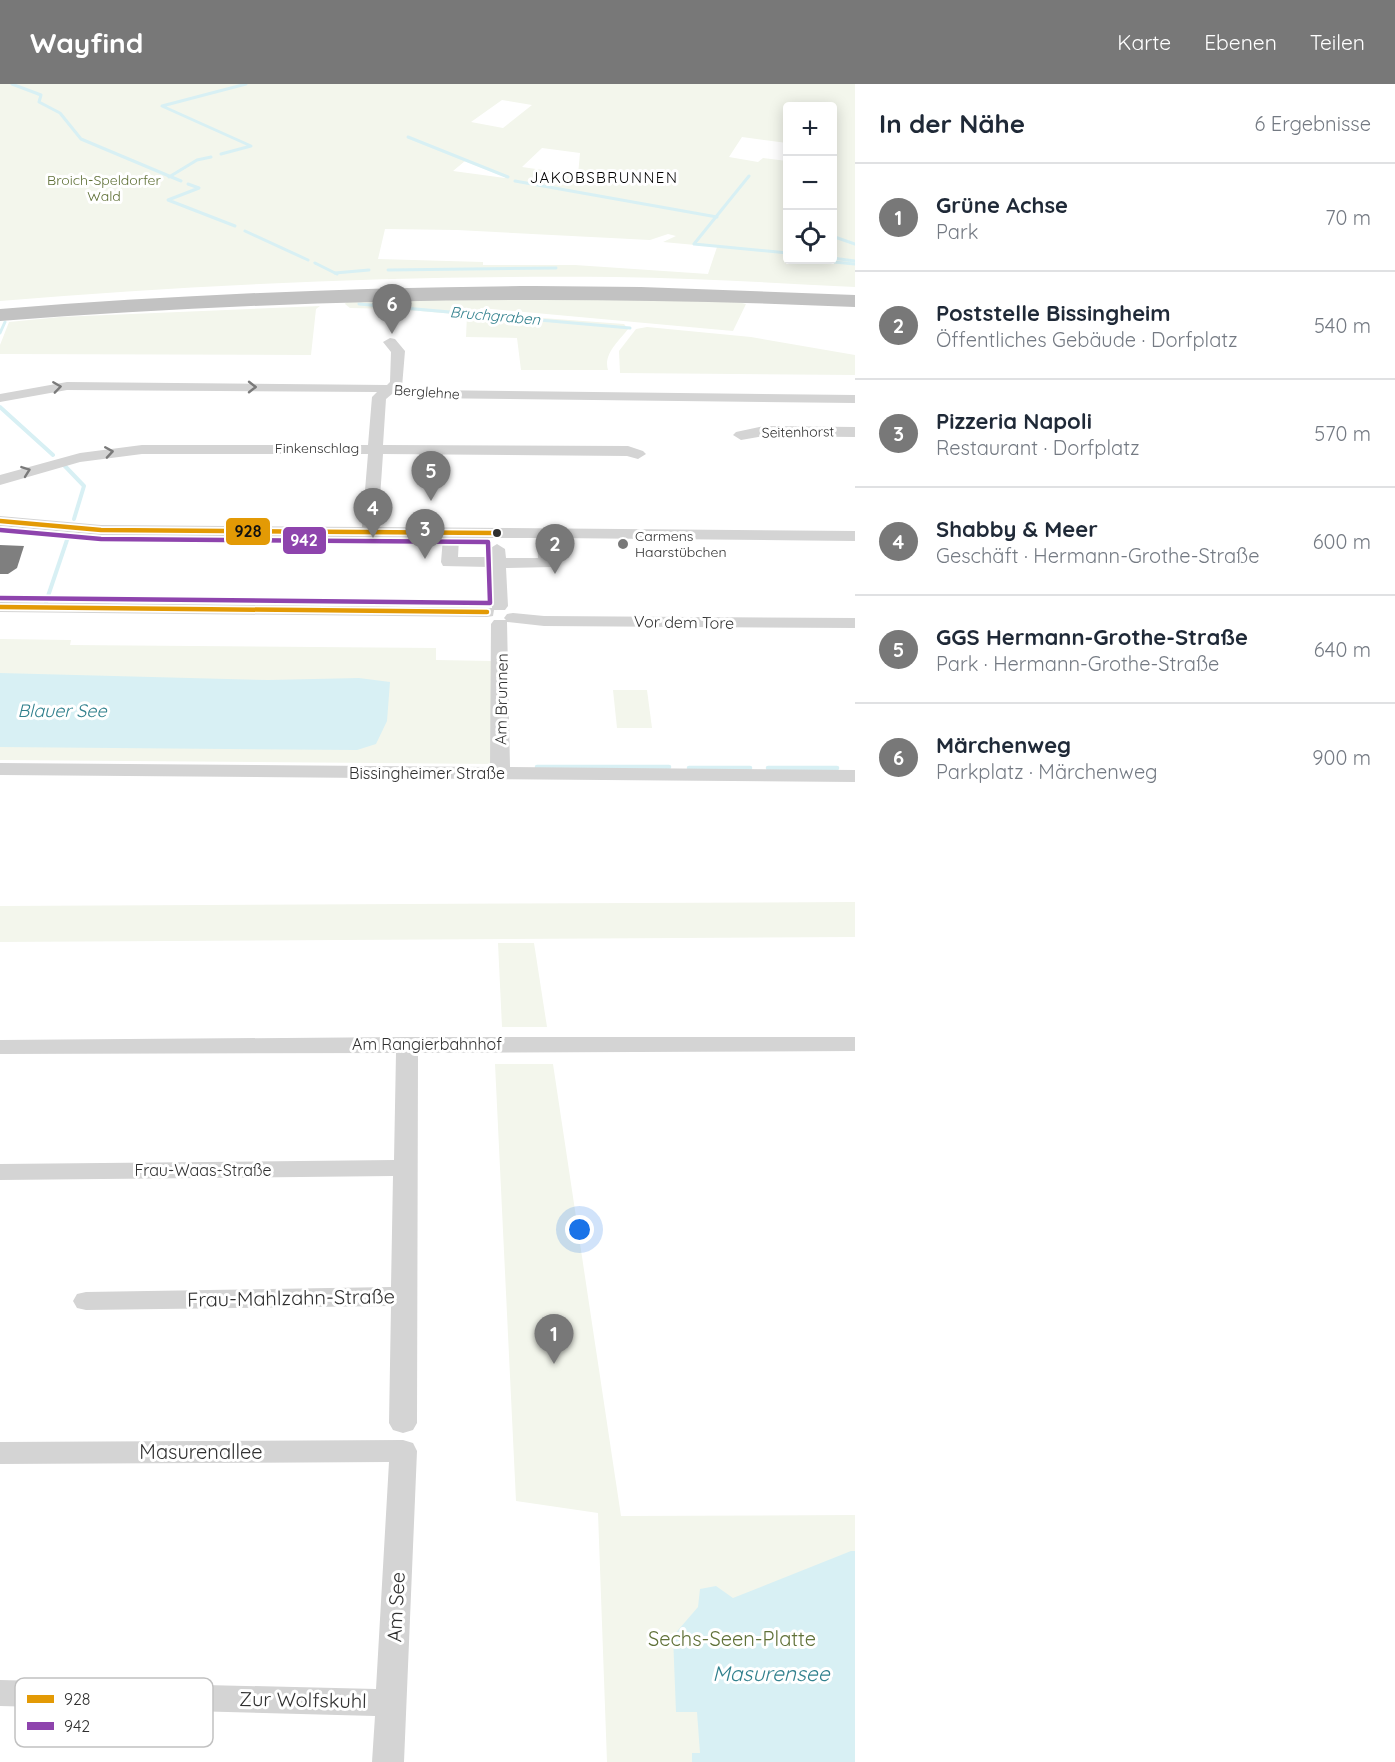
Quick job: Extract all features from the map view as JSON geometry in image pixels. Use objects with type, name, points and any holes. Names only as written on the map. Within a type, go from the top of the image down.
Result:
[{"type":"highway","points":[[0,304],[180,291],[384,284],[647,284],[855,291]]},
{"type":"highway","points":[[0,315],[165,302],[388,293],[648,293],[855,301]]},
{"type":"street","points":[[370,532],[379,397],[397,384],[398,351],[390,342]]},
{"type":"street","name":"Berglehne","points":[[0,398],[67,386],[390,389],[423,393],[855,399]]},
{"type":"street","name":"Seitenhorst","points":[[741,435],[764,431],[855,432]]},
{"type":"street","name":"Finkenschlag","points":[[0,480],[59,461],[125,449],[163,447],[628,451],[638,454]]},
{"type":"street","points":[[0,521],[101,530],[855,536]]},
{"type":"street","points":[[451,533],[449,562],[546,563],[545,533]]},
{"type":"street","name":"Am Brunnen","points":[[497,533],[500,615],[500,774]]},
{"type":"street","name":"Vor dem Tore","points":[[0,607],[500,615],[544,621],[855,623]]},
{"type":"street","name":"Bissingheimer Straße","points":[[0,770],[855,776]]},
{"type":"street","points":[[404,1296],[407,1044]]},
{"type":"street","name":"Am Rangierbahnhof","points":[[0,1047],[855,1044]]},
{"type":"street","name":"Frau-Waas-Straße","points":[[0,1172],[406,1168]]},
{"type":"street","name":"Frau-Mahlzahn-Straße","points":[[86,1301],[404,1296],[403,1437]]},
{"type":"street","name":"Masurenallee","points":[[0,1453],[403,1437]]},
{"type":"street","name":"Am See","points":[[388,1762],[403,1437]]},
{"type":"street","name":"Zur Wolfskuhl","points":[[0,1693],[15,1693]]},
{"type":"street","name":"Zur Wolfskuhl","points":[[213,1698],[391,1702]]},
{"type":"green space","name":"Broich-Speldorfer Wald","points":[[0,84],[855,84],[855,287],[645,278],[538,277],[384,279],[153,290],[0,301]],"holes":[[[502,100],[532,105],[503,128],[471,122]],[[542,148],[580,153],[578,175],[522,167]],[[465,161],[505,177],[505,178],[453,171]],[[385,229],[457,230],[650,240],[668,234],[676,236],[663,242],[717,247],[708,274],[575,265],[483,265],[483,262],[378,259]]]},
{"type":"green space","points":[[348,299],[734,301],[746,304],[733,331],[481,308],[474,313],[624,324],[628,329],[610,353],[608,370],[521,370],[517,338],[466,337],[467,315],[350,308],[345,304]]},
{"type":"green space","points":[[320,306],[316,309],[311,355],[0,354],[0,345],[9,322],[60,317]]},
{"type":"green space","points":[[647,327],[751,337],[855,355],[855,375],[620,373],[619,351],[636,329]]},
{"type":"green space","points":[[0,639],[71,640],[70,645],[436,648],[436,660],[492,661],[494,764],[0,760]]},
{"type":"green space","points":[[613,690],[647,690],[652,728],[617,728]]},
{"type":"green space","points":[[855,902],[855,937],[0,942],[0,906]]},
{"type":"green space","points":[[498,943],[534,943],[547,1027],[502,1027]]},
{"type":"green space","name":"Sechs-Seen-Platte","points":[[495,1064],[553,1064],[621,1516],[855,1515],[855,1762],[607,1762],[598,1513],[516,1501]]},
{"type":"water","name":"Blauer See","points":[[0,673],[268,680],[359,678],[390,682],[387,721],[376,744],[357,750],[0,747]]},
{"type":"water","name":"Masurensee","points":[[855,1551],[855,1762],[692,1762],[692,1753],[700,1753],[697,1712],[676,1712],[673,1636],[698,1607],[700,1589],[716,1586],[733,1598]]},
{"type":"building","points":[[0,545],[24,546],[17,568],[8,574],[0,574]]},
{"type":"waterway","points":[[12,84],[41,95],[39,102],[60,113],[81,139],[170,176]]},
{"type":"waterway","points":[[221,154],[251,146],[162,106],[246,84]]},
{"type":"waterway","points":[[408,137],[508,177]]},
{"type":"waterway","points":[[170,176],[197,160],[211,157]]},
{"type":"waterway","points":[[170,176],[181,181]]},
{"type":"waterway","points":[[716,217],[749,176]]},
{"type":"waterway","points":[[515,181],[716,217]]},
{"type":"waterway","points":[[188,184],[199,188],[168,200],[235,226]]},
{"type":"waterway","points":[[716,217],[694,244],[783,253]]},
{"type":"waterway","points":[[245,231],[308,260]]},
{"type":"waterway","points":[[837,238],[855,244]]},
{"type":"waterway","points":[[837,259],[855,261]]},
{"type":"waterway","points":[[837,262],[855,264]]},
{"type":"waterway","points":[[315,263],[335,273]]},
{"type":"waterway","points":[[388,270],[556,268]]},
{"type":"waterway","points":[[335,273],[369,270]]},
{"type":"waterway","name":"Bruchgraben","points":[[359,304],[630,328]]},
{"type":"waterway","points":[[0,333],[5,322]]},
{"type":"waterway","points":[[0,407],[53,455]]},
{"type":"waterway","points":[[62,463],[84,486],[74,519]]},
{"type":"waterway","points":[[46,602],[70,531]]},
{"type":"waterway","points":[[537,767],[669,767]]},
{"type":"waterway","points":[[689,768],[750,768]]},
{"type":"waterway","points":[[768,768],[837,768]]},
{"type":"transit line","name":"928","points":[[0,521],[101,530],[497,533]]},
{"type":"transit line","name":"942","points":[[0,530],[101,539],[488,542],[490,603],[0,598]]},
{"type":"transit line","name":"928","points":[[0,607],[487,612]]},
{"type":"place","name":"Märchenweg","points":[[392,334]]},
{"type":"place","name":"GGS Hermann-Grothe-Straße","points":[[431,501]]},
{"type":"place","name":"Shabby & Meer","points":[[373,538]]},
{"type":"place","name":"Carmens Haarstübchen","points":[[623,544]]},
{"type":"place","name":"Pizzeria Napoli","points":[[425,559]]},
{"type":"place","name":"Poststelle Bissingheim","points":[[555,574]]},
{"type":"place","name":"Grüne Achse","points":[[554,1364]]},
{"type":"district","name":"JAKOBSBRUNNEN","points":[[604,178]]}]
